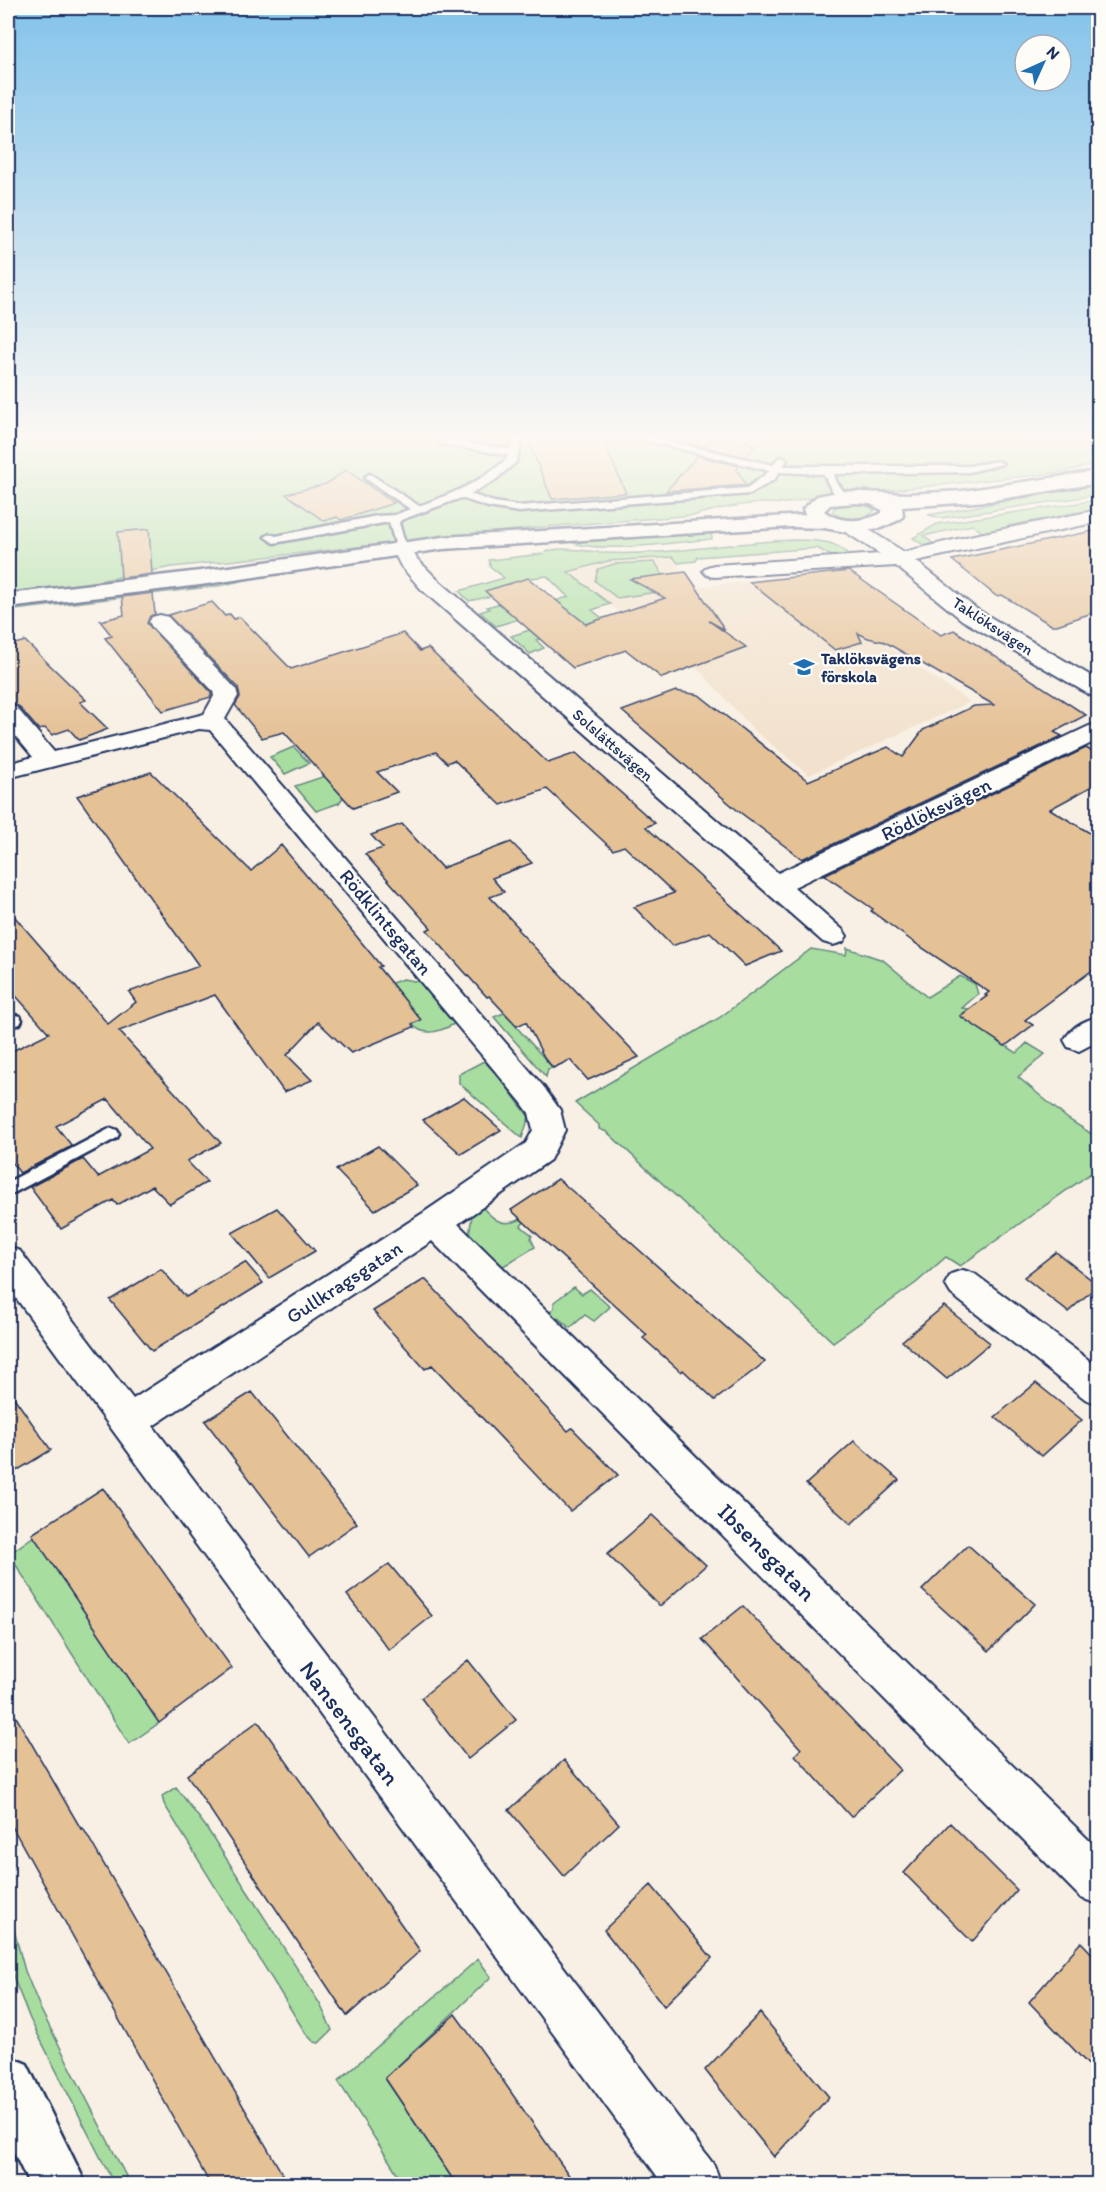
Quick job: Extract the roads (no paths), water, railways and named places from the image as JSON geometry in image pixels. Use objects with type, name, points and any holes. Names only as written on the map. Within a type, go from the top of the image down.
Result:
[{"type":"street","points":[[8,601],[248,572],[401,547],[544,536]]},
{"type":"street","name":"Taklöksvägen","points":[[862,536],[896,556],[970,615],[1098,690]]},
{"type":"street","name":"Taklöksvägen","points":[[883,536],[896,556]]},
{"type":"street","points":[[714,572],[896,556],[997,536]]},
{"type":"street","name":"Solslättsvägen","points":[[401,547],[408,562],[429,584],[832,936]]},
{"type":"street","points":[[8,771],[200,722],[212,722],[226,696],[224,689],[160,622]]},
{"type":"street","points":[[8,712],[48,760]]},
{"type":"street","name":"Rödklintsgatan","points":[[212,722],[220,726],[532,1094],[544,1110],[549,1130]]},
{"type":"street","name":"Rödlöksvägen","points":[[774,886],[1098,730]]},
{"type":"street","name":"Gullkragsgatan","points":[[127,1423],[435,1222],[538,1151],[549,1130]]},
{"type":"street","name":"Ibsensgatan","points":[[435,1222],[1098,1881]]},
{"type":"street","name":"Nansensgatan","points":[[8,1261],[695,2184]]},
{"type":"street","points":[[963,1284],[1098,1388]]},
{"type":"street","points":[[8,2083],[58,2184]]},
{"type":"lane","points":[[270,537],[274,540],[292,536]]},
{"type":"lane","points":[[398,536],[401,547]]},
{"type":"lane","points":[[8,1190],[111,1134]]},
{"type":"place","name":"Taklöksvägens förskola","points":[[804,667]]}]
